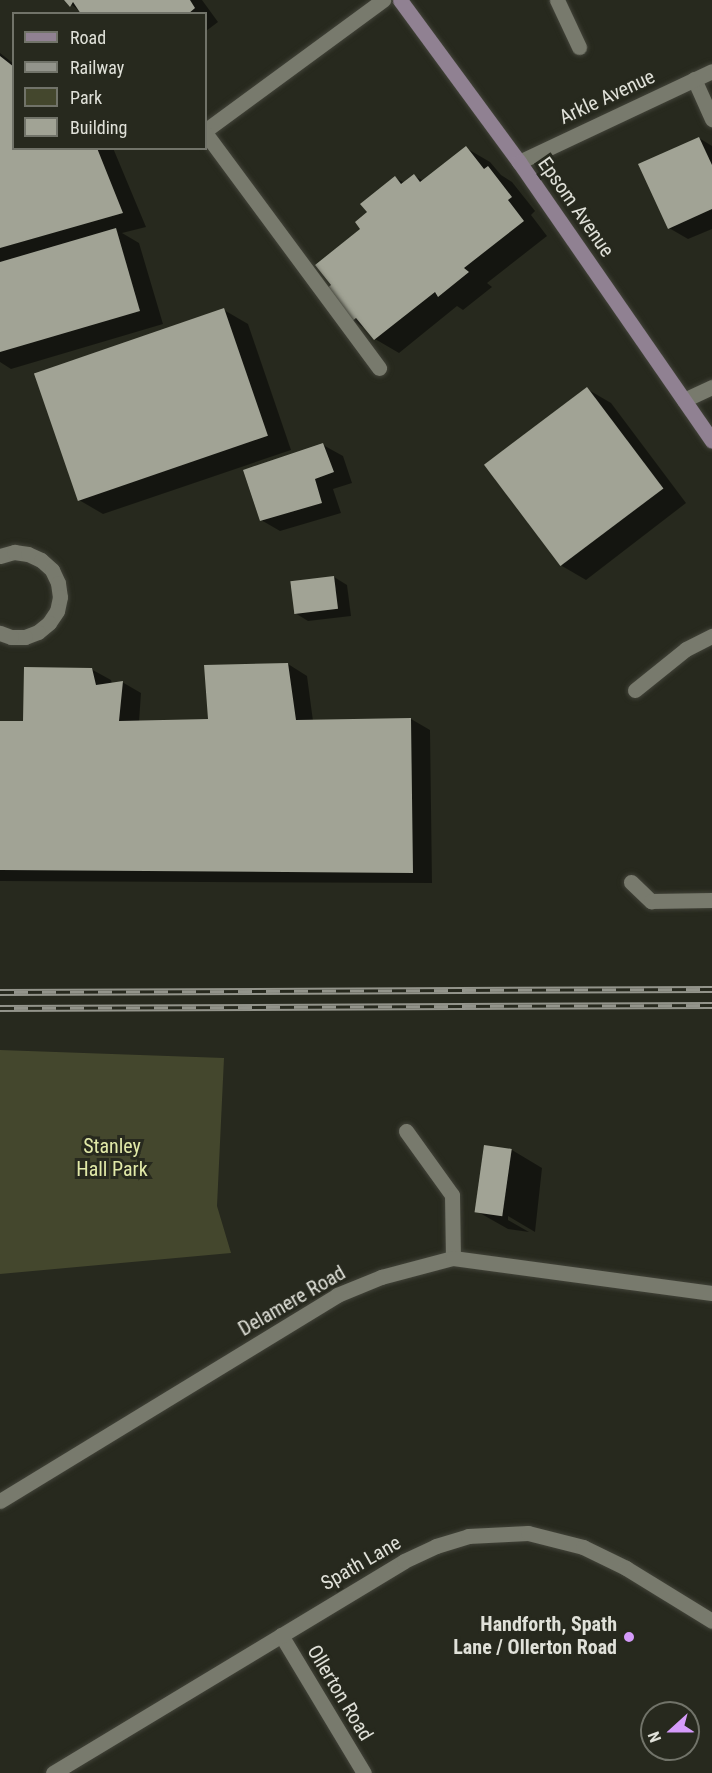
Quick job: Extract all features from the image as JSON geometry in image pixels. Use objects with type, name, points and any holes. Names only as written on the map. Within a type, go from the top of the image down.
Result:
[{"type":"street","points":[[207,131],[383,0]]},
{"type":"street","name":"Epsom Avenue","points":[[400,0],[519,162],[712,441]]},
{"type":"street","points":[[557,0],[579,47]]},
{"type":"street","name":"Arkle Avenue","points":[[519,162],[712,71]]},
{"type":"street","points":[[694,79],[712,119]]},
{"type":"street","points":[[207,133],[379,368]]},
{"type":"street","points":[[684,400],[712,387]]},
{"type":"street","points":[[0,556],[14,552],[28,554],[41,560],[52,570],[58,583],[60,597],[57,611],[49,623],[38,632],[25,637],[11,637],[0,633]]},
{"type":"street","points":[[635,690],[686,649],[712,636]]},
{"type":"street","points":[[632,882],[651,901],[712,900]]},
{"type":"street","points":[[406,1131],[453,1195],[453,1258]]},
{"type":"street","name":"Delamere Road","points":[[0,1501],[338,1295],[381,1276],[453,1258],[712,1293]]},
{"type":"street","name":"Spath Lane","points":[[53,1773],[404,1561],[436,1546],[468,1536],[528,1533],[583,1547],[626,1568],[712,1621]]},
{"type":"street","name":"Ollerton Road","points":[[281,1635],[364,1773]]},
{"type":"green space","name":"Stanley Hall Park","points":[[0,1050],[224,1058],[217,1206],[231,1253],[0,1274]]},
{"type":"building","points":[[64,0],[190,0],[195,8],[190,12],[80,12],[73,2],[70,7]]},
{"type":"building","points":[[0,56],[12,65],[12,150],[98,150],[123,213],[0,248]]},
{"type":"building","points":[[699,137],[712,165],[712,209],[668,229],[638,164]]},
{"type":"building","points":[[466,146],[484,169],[488,166],[512,197],[508,200],[524,221],[464,268],[469,272],[438,297],[435,292],[374,340],[356,318],[351,322],[325,290],[331,285],[315,265],[360,229],[355,222],[367,212],[360,204],[395,176],[401,184],[414,174],[420,182]]},
{"type":"building","points":[[116,228],[140,311],[0,352],[0,262]]},
{"type":"building","points":[[224,308],[268,436],[78,501],[34,373]]},
{"type":"building","points":[[587,387],[663,488],[560,566],[484,465]]},
{"type":"building","points":[[323,443],[334,472],[315,479],[322,503],[260,521],[243,470]]},
{"type":"building","points":[[334,576],[338,609],[294,614],[290,581]]},
{"type":"building","points":[[288,663],[296,720],[411,718],[413,873],[0,870],[0,721],[23,721],[24,667],[92,668],[96,685],[123,681],[119,721],[208,719],[204,665]]},
{"type":"building","points":[[484,1145],[512,1149],[502,1216],[475,1212]]},
{"type":"railway","points":[[0,992],[712,989]]},
{"type":"railway","points":[[0,1008],[712,1005]]},
{"type":"place","name":"Handforth, Spath Lane / Ollerton Road","points":[[629,1637]]}]
